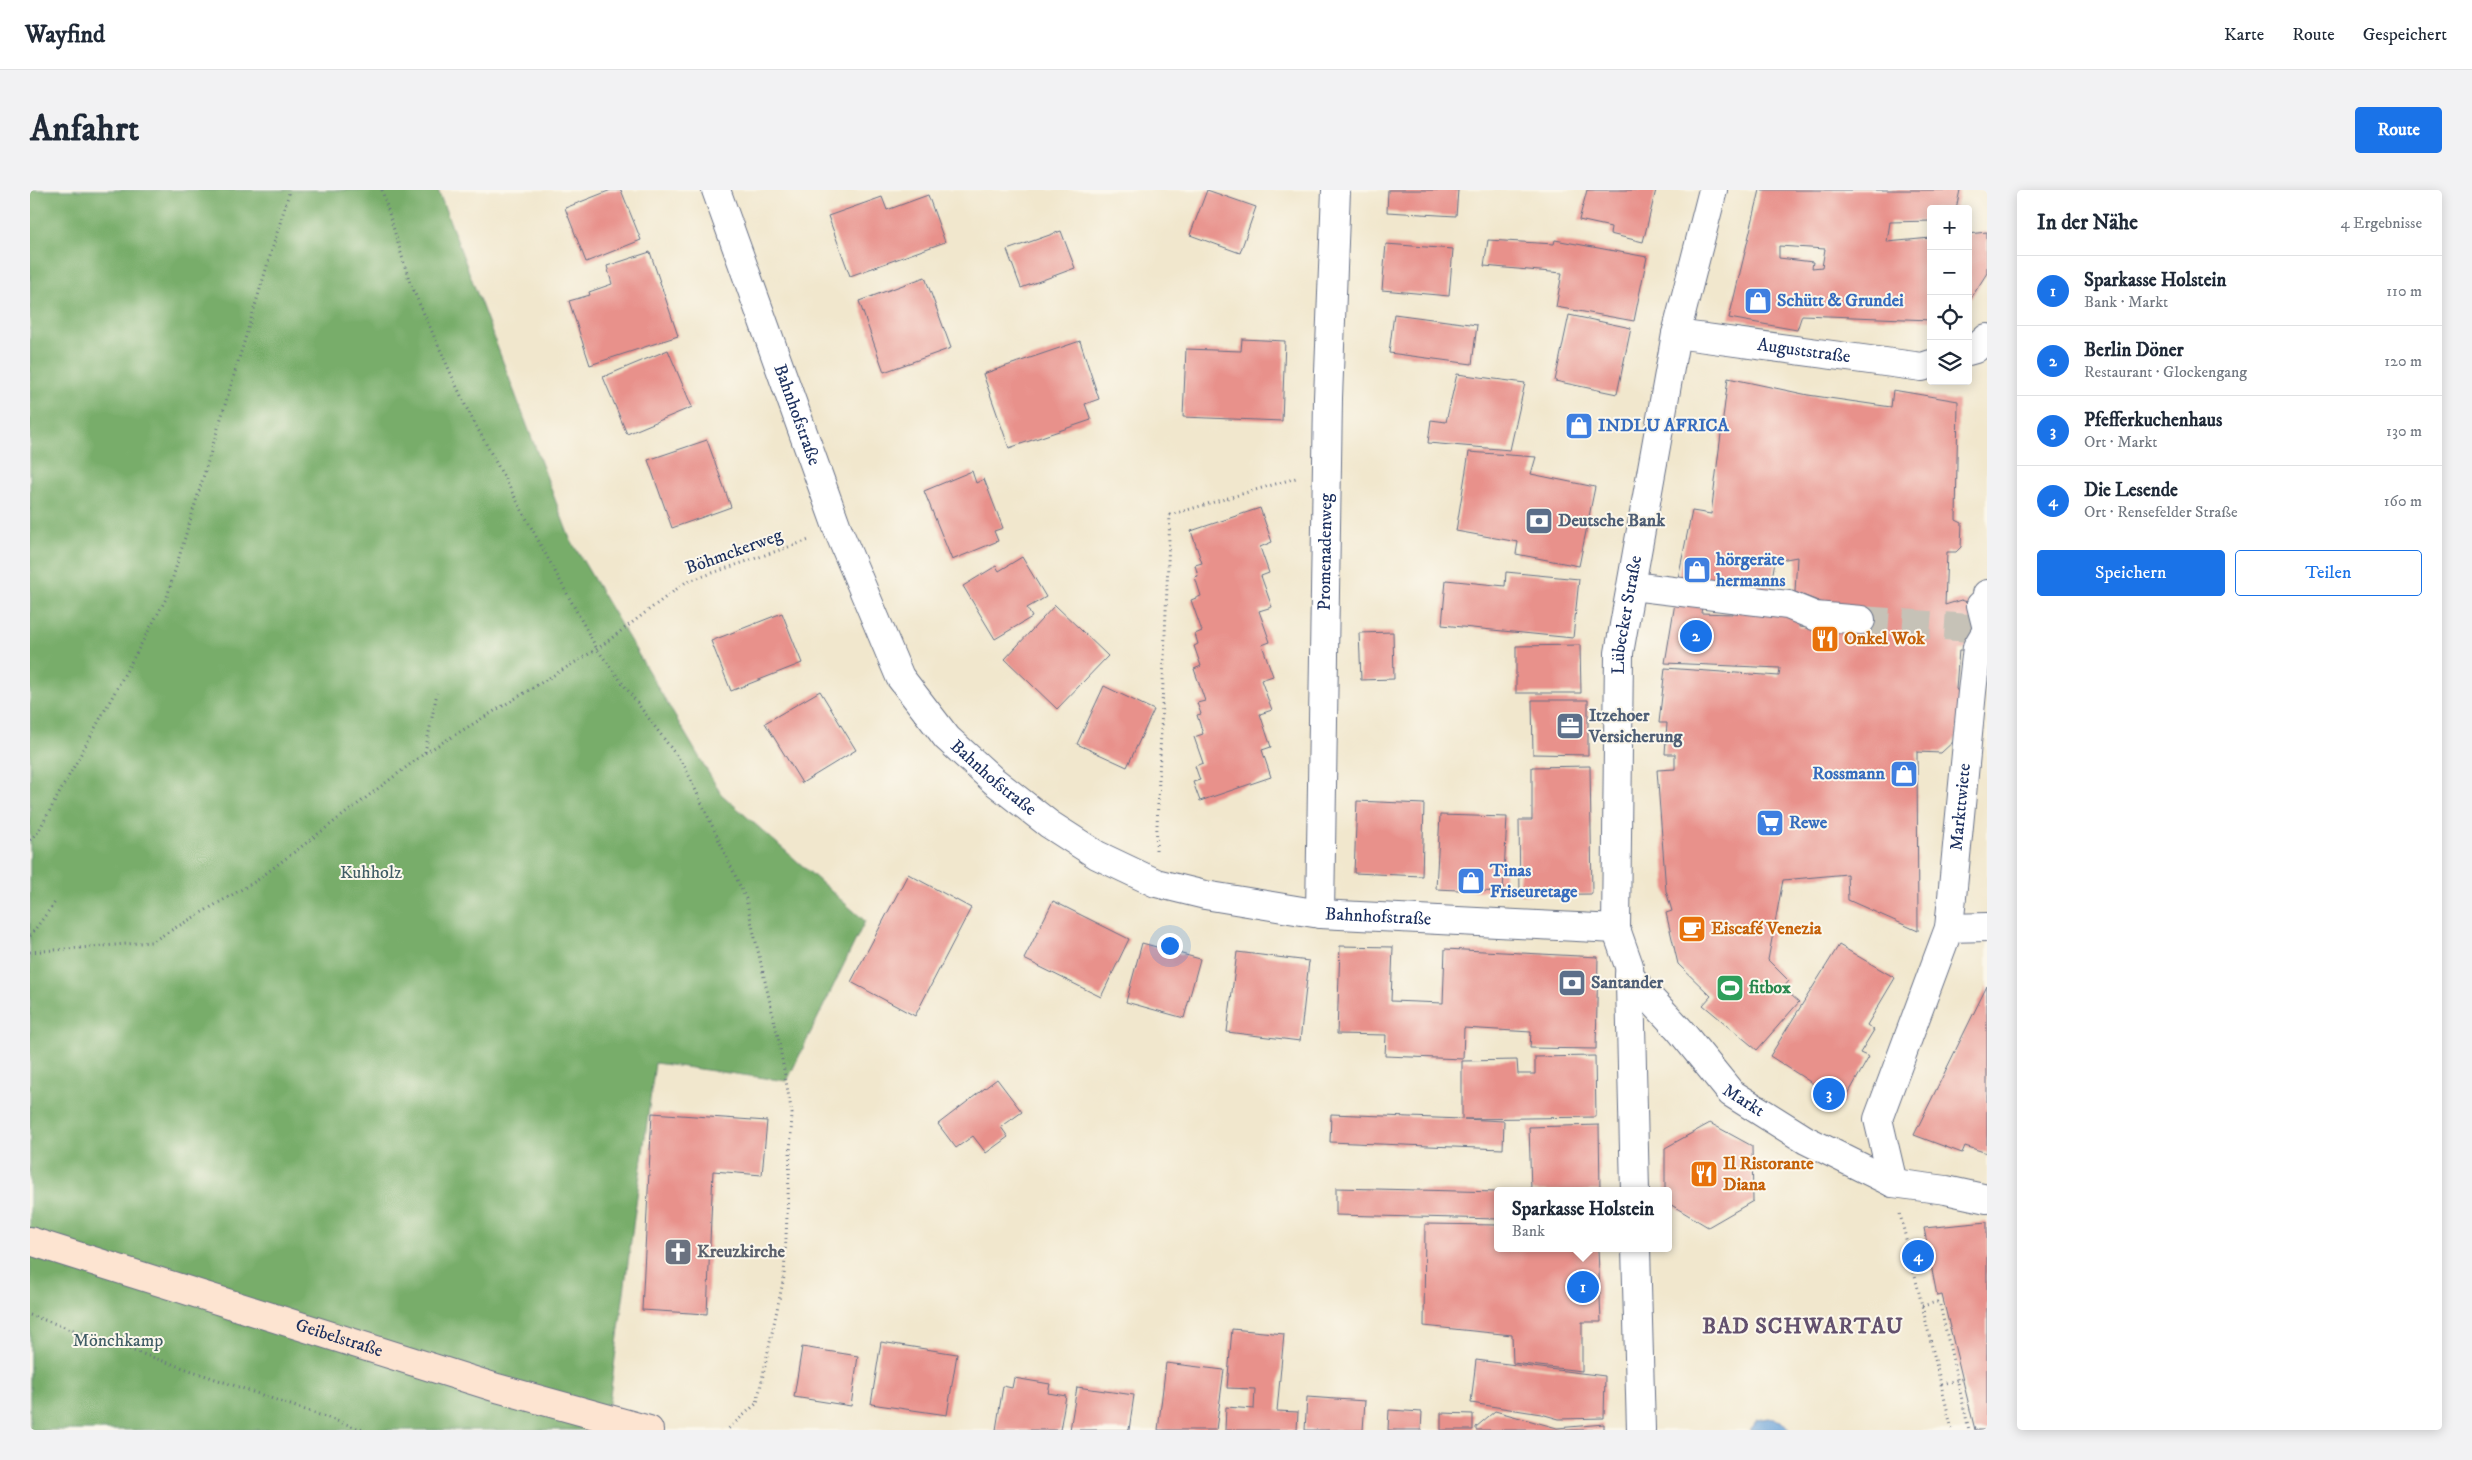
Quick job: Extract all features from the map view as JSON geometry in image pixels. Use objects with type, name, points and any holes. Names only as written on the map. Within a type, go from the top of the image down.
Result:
[{"type":"street","name":"Bahnhofstraße","points":[[716,190],[838,530],[900,677],[947,738],[994,781],[1049,824],[1096,855],[1156,883],[1205,895],[1320,914],[1616,928]]},
{"type":"street","name":"Promenadenweg","points":[[1320,914],[1327,469],[1336,190]]},
{"type":"street","name":"Lübecker Straße","points":[[1616,928],[1620,653],[1676,334],[1713,190]]},
{"type":"street","name":"Auguststraße","points":[[1676,334],[1922,367],[1927,365]]},
{"type":"street","points":[[1972,350],[1987,338]]},
{"type":"street","points":[[1632,586],[1788,605],[1815,616],[1861,620]]},
{"type":"street","name":"Markttwiete","points":[[1893,1183],[1878,1119],[1950,928],[1977,647],[1986,629],[1981,605],[1986,601],[1987,594]]},
{"type":"street","points":[[1950,928],[1987,927]]},
{"type":"street","points":[[1616,928],[1629,966],[1635,1187]]},
{"type":"street","name":"Markt","points":[[1629,976],[1679,1029],[1731,1093],[1806,1140],[1893,1183],[1946,1190],[1987,1199]]},
{"type":"street","name":"Geibelstraße","points":[[30,1241],[497,1388],[649,1430]]},
{"type":"street","points":[[1636,1252],[1641,1430]]},
{"type":"path","points":[[30,840],[38,832],[167,597],[290,190]]},
{"type":"path","points":[[382,190],[410,283],[466,408],[597,649],[684,767],[746,898],[778,1037],[792,1114],[784,1277],[757,1403],[727,1430]]},
{"type":"path","points":[[1156,883],[1158,787],[1170,515],[1327,469]]},
{"type":"path","name":"Böhmckerweg","points":[[30,952],[151,942],[256,882],[425,753],[597,649],[686,582],[838,530]]},
{"type":"path","points":[[425,753],[437,693]]},
{"type":"path","points":[[30,936],[56,900]]},
{"type":"path","points":[[1893,1183],[1952,1430]]},
{"type":"path","points":[[1922,1306],[1937,1302],[1940,1305],[1960,1380],[1970,1430]]},
{"type":"path","points":[[30,1315],[363,1430]]},
{"type":"path","points":[[1941,1384],[1960,1380]]},
{"type":"green space","name":"Kuhholz","points":[[30,190],[438,190],[570,539],[721,794],[865,921],[787,1081],[655,1063],[609,1403],[593,1430],[30,1430]]},
{"type":"water","points":[[1769,1418],[1781,1421],[1789,1430],[1749,1430],[1757,1420]]},
{"type":"building","points":[[611,190],[621,190],[641,240],[586,262],[565,208]]},
{"type":"building","points":[[1207,190],[1256,207],[1240,253],[1190,235]]},
{"type":"building","points":[[1388,190],[1458,190],[1456,216],[1387,212]]},
{"type":"building","points":[[1587,190],[1656,190],[1643,242],[1610,234],[1611,227],[1579,220]]},
{"type":"building","points":[[1760,190],[1960,190],[1957,205],[1927,205],[1927,221],[1890,222],[1887,242],[1927,238],[1927,320],[1802,315],[1797,330],[1729,318]],"holes":[[[1779,246],[1825,249],[1822,267],[1812,268],[1813,262],[1779,258]]]},
{"type":"building","points":[[928,195],[945,242],[850,276],[828,216],[882,197],[887,210]]},
{"type":"building","points":[[1061,231],[1075,268],[1021,288],[1007,250]]},
{"type":"building","points":[[1987,232],[1987,273],[1972,297],[1972,250],[1972,234]]},
{"type":"building","points":[[1488,240],[1554,244],[1555,240],[1647,257],[1634,321],[1556,307],[1562,273],[1484,266]]},
{"type":"building","points":[[1386,244],[1453,249],[1449,296],[1382,290]]},
{"type":"building","points":[[650,252],[678,336],[590,365],[569,301],[590,295],[589,292],[612,284],[607,266]]},
{"type":"building","points":[[925,277],[951,348],[884,372],[859,301]]},
{"type":"building","points":[[1394,314],[1477,325],[1472,364],[1389,353]]},
{"type":"building","points":[[1569,315],[1631,328],[1617,394],[1555,381]]},
{"type":"building","points":[[1242,339],[1285,341],[1282,421],[1183,417],[1186,349],[1241,351]]},
{"type":"building","points":[[1080,341],[1099,399],[1085,404],[1091,420],[1009,448],[983,374]]},
{"type":"building","points":[[668,350],[692,407],[627,434],[603,377]]},
{"type":"building","points":[[1457,374],[1525,383],[1510,450],[1428,443],[1431,420],[1446,422]]},
{"type":"building","points":[[1728,378],[1808,395],[1891,407],[1893,390],[1958,401],[1956,520],[1962,523],[1961,547],[1956,552],[1947,552],[1945,605],[1961,600],[1974,604],[1983,619],[1964,650],[1959,650],[1956,689],[1961,696],[1956,739],[1941,753],[1917,752],[1918,931],[1848,900],[1847,874],[1783,880],[1768,960],[1789,981],[1783,988],[1799,1002],[1757,1050],[1703,1005],[1711,996],[1678,964],[1666,913],[1672,911],[1666,891],[1657,770],[1675,769],[1675,754],[1665,754],[1667,723],[1659,723],[1665,668],[1779,676],[1780,668],[1665,663],[1675,603],[1702,607],[1701,613],[1732,614],[1734,605],[1800,616],[1799,627],[1872,634],[1853,609],[1836,608],[1795,592],[1797,557],[1775,561],[1769,596],[1678,578],[1692,511],[1711,514]]},
{"type":"building","points":[[707,440],[731,507],[672,528],[648,460]]},
{"type":"building","points":[[1469,452],[1536,457],[1531,474],[1595,487],[1579,566],[1516,554],[1518,542],[1456,531]]},
{"type":"building","points":[[972,471],[976,483],[984,479],[1003,528],[994,531],[998,541],[952,560],[924,491]]},
{"type":"building","points":[[1260,508],[1272,542],[1260,547],[1269,573],[1261,576],[1272,607],[1259,611],[1270,642],[1262,645],[1273,676],[1261,680],[1272,710],[1260,714],[1271,747],[1262,750],[1271,777],[1200,801],[1193,782],[1200,780],[1195,766],[1203,763],[1194,737],[1203,734],[1197,715],[1201,714],[1197,703],[1205,701],[1194,669],[1201,666],[1194,646],[1198,644],[1195,634],[1202,631],[1191,600],[1201,596],[1195,577],[1198,576],[1195,565],[1202,563],[1191,531]]},
{"type":"building","points":[[1022,557],[1046,597],[1027,608],[1032,617],[995,639],[963,586],[996,566],[999,571]]},
{"type":"building","points":[[1506,572],[1579,579],[1573,638],[1442,625],[1446,580],[1505,586]]},
{"type":"building","points":[[1055,605],[1108,656],[1057,709],[1005,659]]},
{"type":"building","points":[[782,613],[802,663],[731,691],[711,641]]},
{"type":"building","points":[[1393,632],[1394,679],[1361,680],[1359,633]]},
{"type":"building","points":[[1580,645],[1581,693],[1516,693],[1516,646]]},
{"type":"building","points":[[1104,686],[1154,710],[1127,767],[1077,744]]},
{"type":"building","points":[[820,691],[856,750],[802,783],[765,723]]},
{"type":"building","points":[[1532,700],[1588,700],[1588,755],[1533,754]]},
{"type":"building","points":[[1590,766],[1592,894],[1520,895],[1519,820],[1532,820],[1532,767]]},
{"type":"building","points":[[1357,801],[1424,804],[1422,876],[1354,873]]},
{"type":"building","points":[[1440,815],[1507,817],[1503,892],[1436,889]]},
{"type":"building","points":[[908,874],[971,908],[915,1016],[851,982]]},
{"type":"building","points":[[1053,901],[1129,939],[1101,997],[1024,959]]},
{"type":"building","points":[[1142,943],[1200,959],[1184,1018],[1126,1002]]},
{"type":"building","points":[[1839,945],[1895,978],[1867,1025],[1874,1030],[1860,1053],[1869,1057],[1843,1103],[1770,1056]]},
{"type":"building","points":[[1340,946],[1393,947],[1391,1001],[1443,1003],[1445,949],[1598,957],[1596,1049],[1530,1048],[1531,1032],[1464,1028],[1463,1059],[1385,1056],[1386,1035],[1337,1034]]},
{"type":"building","points":[[1237,952],[1309,961],[1300,1041],[1227,1032]]},
{"type":"building","points":[[1987,986],[1987,1153],[1965,1146],[1962,1153],[1914,1135]]},
{"type":"building","points":[[1595,1056],[1596,1117],[1464,1119],[1504,1121],[1503,1149],[1330,1142],[1331,1114],[1462,1119],[1462,1061],[1517,1060],[1518,1074],[1535,1074],[1535,1057]]},
{"type":"building","points":[[997,1079],[1022,1112],[1001,1127],[1008,1137],[986,1153],[973,1136],[956,1148],[938,1124]]},
{"type":"building","points":[[652,1113],[767,1121],[762,1175],[713,1171],[707,1314],[642,1310]]},
{"type":"building","points":[[1710,1123],[1752,1146],[1753,1201],[1708,1227],[1672,1205],[1672,1187],[1665,1187],[1665,1148]]},
{"type":"building","points":[[1599,1125],[1600,1187],[1531,1187],[1529,1127]]},
{"type":"building","points":[[1336,1188],[1494,1192],[1494,1219],[1336,1215]]},
{"type":"building","points":[[1987,1222],[1987,1430],[1975,1430],[1942,1295],[1937,1296],[1924,1228]]},
{"type":"building","points":[[1425,1224],[1494,1225],[1494,1252],[1598,1252],[1601,1322],[1582,1322],[1582,1371],[1513,1363],[1512,1335],[1424,1326]]},
{"type":"building","points":[[1232,1329],[1284,1334],[1277,1411],[1298,1412],[1297,1430],[1225,1430],[1226,1407],[1254,1409],[1255,1389],[1227,1388]]},
{"type":"building","points":[[881,1342],[957,1354],[947,1415],[871,1404]]},
{"type":"building","points":[[802,1347],[858,1356],[851,1406],[794,1397]]},
{"type":"building","points":[[1476,1360],[1605,1376],[1604,1418],[1559,1419],[1541,1414],[1471,1403]]},
{"type":"building","points":[[1166,1363],[1224,1370],[1216,1430],[1158,1430]]},
{"type":"building","points":[[1014,1378],[1050,1384],[1048,1393],[1066,1396],[1060,1430],[996,1430],[1003,1386],[1012,1388]]},
{"type":"building","points":[[1077,1387],[1134,1395],[1129,1430],[1070,1430]]},
{"type":"building","points":[[1307,1397],[1365,1401],[1363,1430],[1305,1430]]},
{"type":"building","points":[[1389,1410],[1422,1412],[1421,1430],[1388,1430]]},
{"type":"building","points":[[1495,1411],[1557,1428],[1604,1424],[1604,1430],[1476,1430],[1476,1427]]},
{"type":"building","points":[[1441,1413],[1473,1414],[1473,1430],[1441,1430]]},
{"type":"tunnel","points":[[1861,620],[1984,629]]},
{"type":"place","name":"Schütt & Grundei","points":[[1758,301]]},
{"type":"place","name":"INDLU AFRICA","points":[[1579,426]]},
{"type":"place","name":"Deutsche Bank","points":[[1539,521]]},
{"type":"place","name":"hörgeräte hermanns","points":[[1697,570]]},
{"type":"place","name":"Berlin Döner","points":[[1696,636]]},
{"type":"place","name":"Onkel Wok","points":[[1825,639]]},
{"type":"place","name":"Itzehoer Versicherung","points":[[1570,726]]},
{"type":"place","name":"Rossmann","points":[[1904,774]]},
{"type":"place","name":"Rewe","points":[[1770,823]]},
{"type":"place","name":"Tinas Friseuretage","points":[[1471,881]]},
{"type":"place","name":"Eiscafé Venezia","points":[[1692,929]]},
{"type":"place","name":"Santander","points":[[1572,983]]},
{"type":"place","name":"fitbox","points":[[1730,988]]},
{"type":"place","name":"Pfefferkuchenhaus","points":[[1829,1094]]},
{"type":"place","name":"Il Ristorante Diana","points":[[1704,1174]]},
{"type":"place","name":"Kreuzkirche","points":[[678,1252]]},
{"type":"place","name":"Die Lesende","points":[[1918,1256]]},
{"type":"place","name":"Sparkasse Holstein","points":[[1583,1287]]},
{"type":"district","name":"BAD SCHWARTAU","points":[[1803,1326]]},
{"type":"park label","name":"Mönchkamp","points":[[118,1341]]}]
